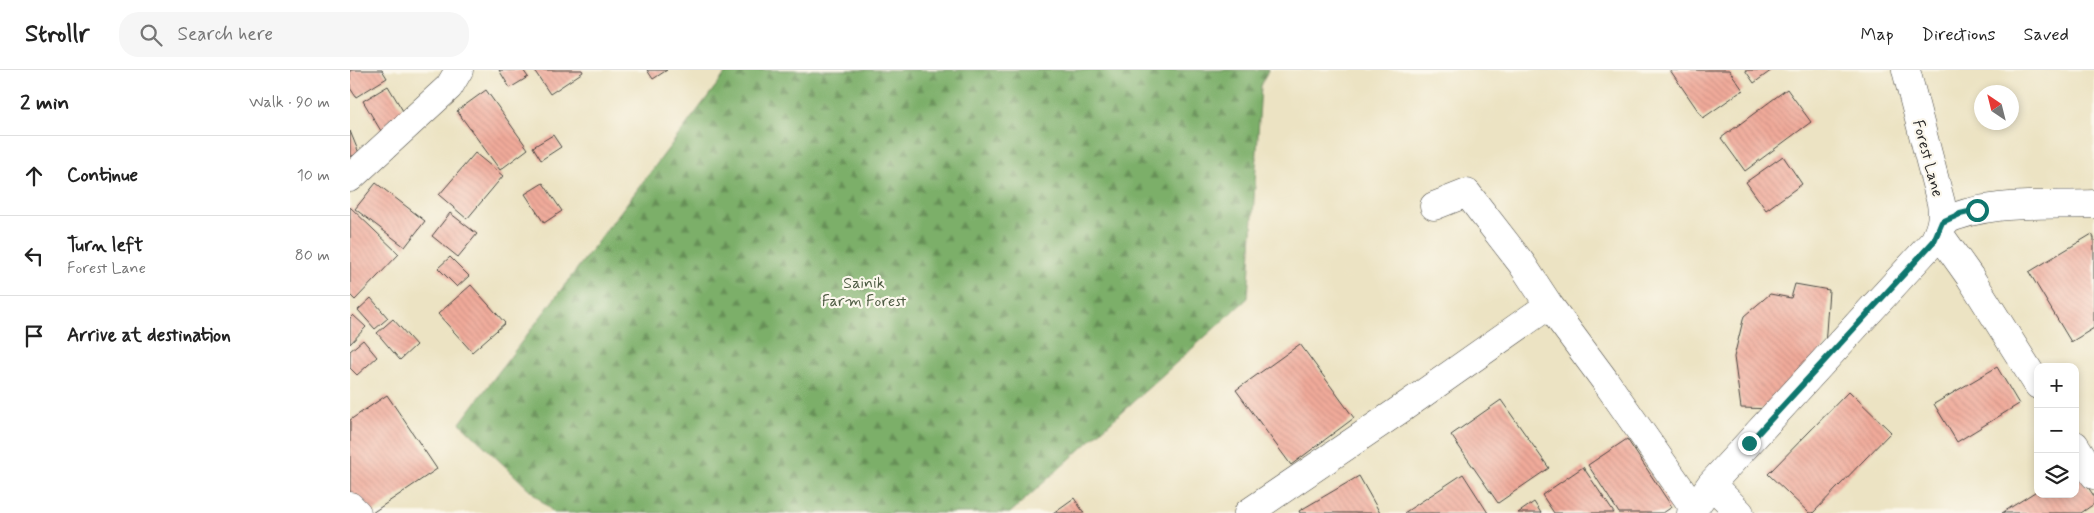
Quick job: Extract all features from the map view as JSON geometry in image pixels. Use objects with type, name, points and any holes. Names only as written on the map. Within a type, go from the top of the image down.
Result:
[{"type":"street","points":[[350,178],[449,86],[458,70]]},
{"type":"street","name":"Forest Lane","points":[[1906,70],[1941,203],[1940,227]]},
{"type":"street","points":[[1434,206],[1467,193],[1522,264],[1549,305],[1606,382],[1692,511],[1711,484],[1934,241],[1940,227],[1960,214],[1977,210],[2094,204]]},
{"type":"street","points":[[1940,227],[2034,379]]},
{"type":"street","points":[[1248,513],[1549,305]]},
{"type":"street","points":[[2079,451],[2094,475]]},
{"type":"street","points":[[1711,484],[1740,513]]},
{"type":"street","points":[[350,506],[357,513]]},
{"type":"green space","name":"Sainik Farm Forest","points":[[728,70],[1268,70],[1261,86],[1248,298],[1010,513],[554,513],[460,423]]},
{"type":"building","points":[[350,70],[382,70],[387,78],[356,97],[350,88]]},
{"type":"building","points":[[499,70],[523,70],[528,77],[510,88]]},
{"type":"building","points":[[534,70],[582,70],[583,72],[550,94]]},
{"type":"building","points":[[647,70],[667,70],[653,79]]},
{"type":"building","points":[[1670,70],[1729,70],[1743,90],[1703,118]]},
{"type":"building","points":[[1745,70],[1772,70],[1754,83]]},
{"type":"building","points":[[388,86],[406,116],[381,131],[363,101]]},
{"type":"building","points":[[1787,89],[1811,122],[1745,171],[1721,138]]},
{"type":"building","points":[[486,90],[528,149],[500,170],[457,111]]},
{"type":"building","points":[[350,131],[359,153],[350,157]]},
{"type":"building","points":[[553,135],[561,147],[541,160],[533,147]]},
{"type":"building","points":[[475,153],[503,176],[467,219],[439,195]]},
{"type":"building","points":[[1783,156],[1802,184],[1766,210],[1746,182]]},
{"type":"building","points":[[376,183],[425,221],[405,247],[355,209]]},
{"type":"building","points":[[543,183],[562,211],[544,223],[525,194]]},
{"type":"building","points":[[350,207],[399,254],[355,300],[350,295]]},
{"type":"building","points":[[450,213],[477,234],[458,257],[432,236]]},
{"type":"building","points":[[2092,234],[2094,238],[2094,328],[2071,342],[2029,272]]},
{"type":"building","points":[[450,257],[469,276],[457,287],[438,268]]},
{"type":"building","points":[[1795,284],[1829,290],[1825,346],[1776,409],[1741,408],[1734,357],[1744,316],[1770,294],[1791,298]]},
{"type":"building","points":[[471,285],[505,323],[472,352],[438,314]]},
{"type":"building","points":[[371,298],[388,318],[375,329],[358,310]]},
{"type":"building","points":[[353,315],[366,327],[350,344],[350,318]]},
{"type":"building","points":[[393,319],[416,345],[400,360],[377,333]]},
{"type":"building","points":[[363,340],[377,357],[357,375],[350,368],[350,351]]},
{"type":"building","points":[[1300,344],[1354,418],[1291,465],[1236,390]]},
{"type":"building","points":[[1997,367],[2019,404],[1957,442],[1934,404]]},
{"type":"building","points":[[1849,391],[1891,432],[1813,513],[1809,513],[1768,474]]},
{"type":"building","points":[[387,395],[437,469],[372,513],[362,513],[350,496],[350,420]]},
{"type":"building","points":[[1501,400],[1549,468],[1498,503],[1451,435]]},
{"type":"building","points":[[1627,439],[1672,507],[1663,513],[1619,513],[1588,465]]},
{"type":"building","points":[[1583,467],[1614,513],[1554,513],[1542,495]]},
{"type":"building","points":[[1463,474],[1488,513],[1404,513]]},
{"type":"building","points":[[2079,474],[2094,496],[2094,504],[2081,513],[2002,513],[2034,493],[2034,498],[2079,498]]},
{"type":"building","points":[[1359,476],[1380,513],[1300,513],[1299,511]]},
{"type":"building","points":[[1074,498],[1084,513],[1053,513]]},
{"type":"building","points":[[1534,502],[1541,513],[1518,513]]},
{"type":"route","points":[[1749,443],[1934,241],[1942,222],[1960,214],[1977,210]]}]
